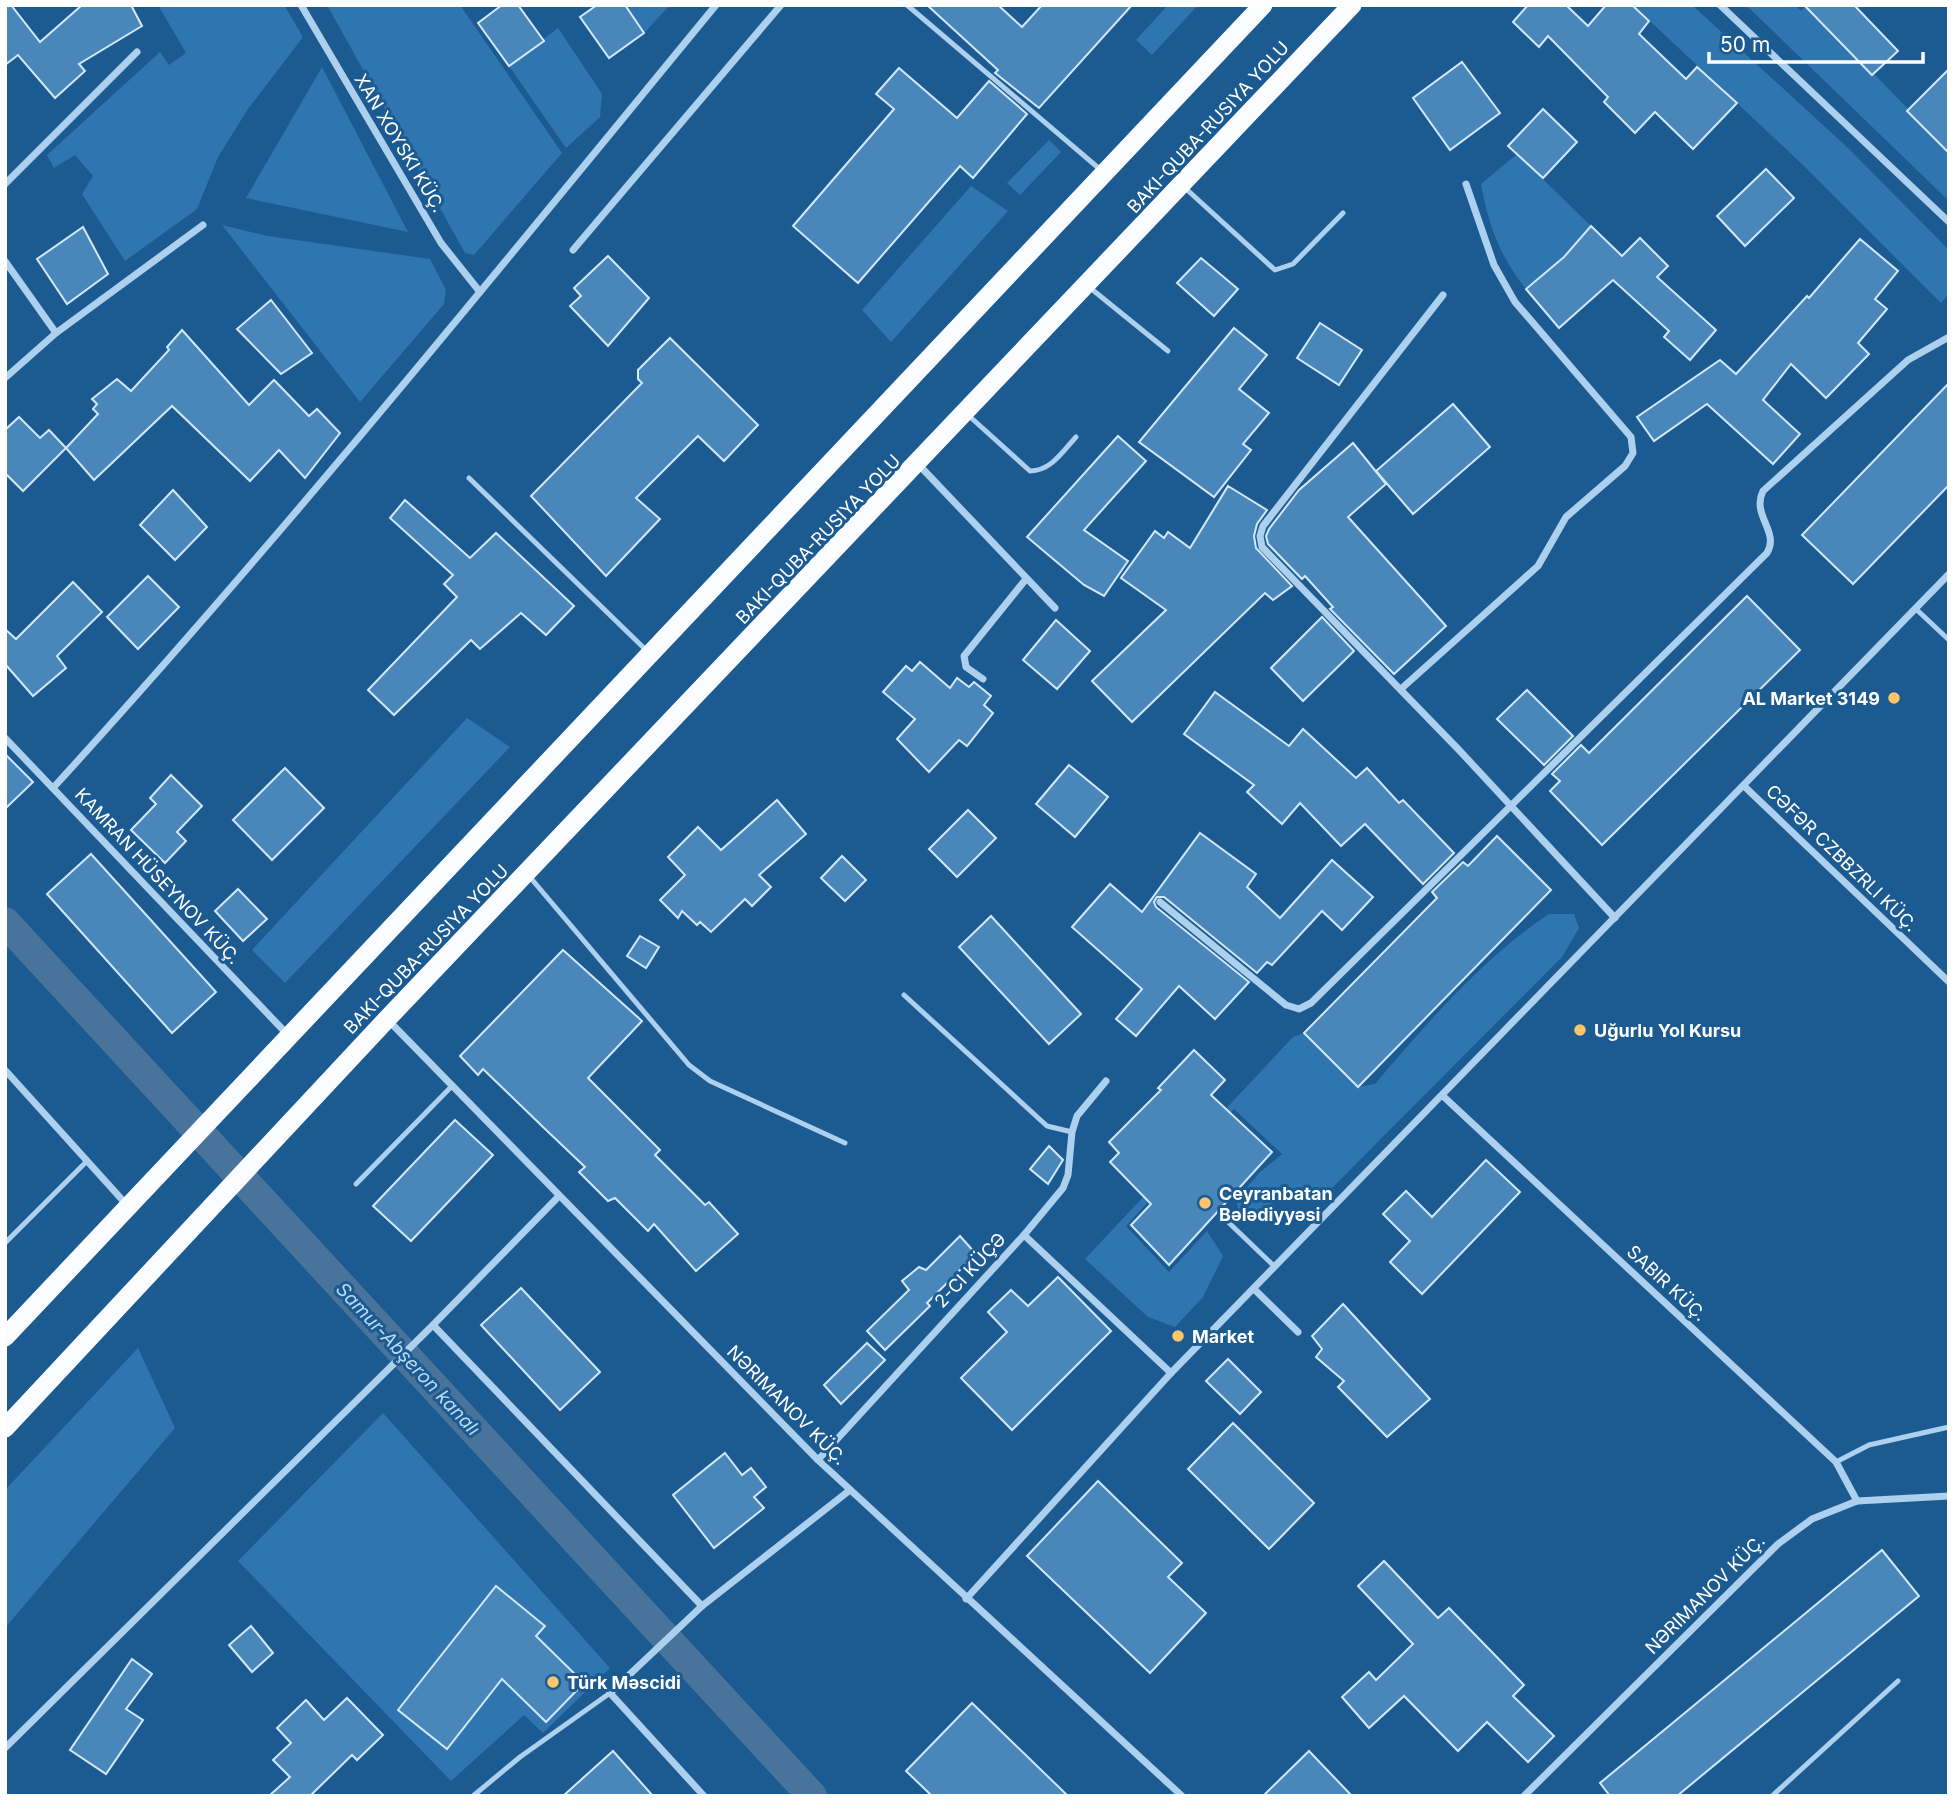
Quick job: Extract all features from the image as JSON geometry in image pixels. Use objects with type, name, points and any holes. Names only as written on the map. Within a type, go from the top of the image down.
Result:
[{"type":"highway","points":[[5,1337],[1263,5]]},
{"type":"highway","points":[[5,1428],[387,1018],[1352,5]]},
{"type":"street","name":"XAN XOYSKI KÜÇ.","points":[[301,5],[441,243],[480,292]]},
{"type":"street","points":[[53,788],[172,658],[480,292],[716,5]]},
{"type":"street","points":[[573,250],[781,5]]},
{"type":"street","points":[[1720,5],[1949,222]]},
{"type":"street","points":[[5,184],[136,52]]},
{"type":"street","points":[[1401,689],[1538,566],[1566,517],[1625,466],[1633,453],[1631,437],[1515,302],[1494,265],[1466,184]]},
{"type":"street","points":[[5,378],[55,333],[203,225]]},
{"type":"street","points":[[5,261],[55,333]]},
{"type":"street","points":[[1443,295],[1263,526],[1259,536],[1268,556],[1401,689],[1615,918]]},
{"type":"street","points":[[1160,902],[1286,1005],[1299,1009],[1311,1003],[1767,553],[1772,545],[1770,534],[1759,512],[1758,501],[1763,491],[1908,360],[1949,337]]},
{"type":"street","points":[[917,464],[1055,608]]},
{"type":"street","points":[[966,1599],[1171,1373],[1444,1097],[1949,575]]},
{"type":"street","points":[[983,679],[966,667],[964,656],[1026,579]]},
{"type":"street","name":"KAMRAN HÜSEYNOV KÜÇ.","points":[[5,738],[288,1035]]},
{"type":"street","points":[[1744,786],[1949,982]]},
{"type":"street","name":"NƏRIMANOV KÜÇ.","points":[[387,1018],[451,1087],[818,1460],[1182,1796]]},
{"type":"street","points":[[5,1070],[127,1205]]},
{"type":"street","name":"2-CI KÜÇƏ","points":[[818,1460],[1024,1235],[1063,1188],[1068,1175],[1072,1132],[1084,1105],[1106,1081]]},
{"type":"street","name":"SABIR KÜÇ.","points":[[1444,1097],[1836,1462],[1857,1501]]},
{"type":"street","points":[[5,1748],[431,1328],[559,1196]]},
{"type":"street","points":[[1024,1235],[1171,1373]]},
{"type":"street","points":[[1254,1289],[1298,1332]]},
{"type":"street","points":[[431,1328],[702,1606]]},
{"type":"street","points":[[704,1796],[610,1693],[702,1606],[850,1490]]},
{"type":"street","name":"NƏRIMANOV KÜÇ.","points":[[1524,1796],[1778,1544],[1812,1520],[1857,1501],[1949,1496]]},
{"type":"lane","points":[[907,5],[1104,173]]},
{"type":"lane","points":[[1181,185],[1275,270],[1293,264],[1343,213]]},
{"type":"lane","points":[[1087,285],[1168,351]]},
{"type":"lane","points":[[965,413],[1031,471],[1041,471],[1051,464],[1076,437]]},
{"type":"lane","points":[[469,478],[649,653]]},
{"type":"lane","points":[[1916,610],[1949,640]]},
{"type":"lane","points":[[527,874],[689,1065],[710,1081],[845,1143]]},
{"type":"lane","points":[[904,995],[1047,1126],[1072,1132]]},
{"type":"lane","points":[[356,1184],[451,1087]]},
{"type":"lane","points":[[5,1243],[87,1161]]},
{"type":"lane","points":[[1225,1219],[1275,1267]]},
{"type":"lane","points":[[1836,1462],[1869,1445],[1949,1427]]},
{"type":"lane","points":[[1772,1796],[1898,1681]]},
{"type":"lane","points":[[473,1796],[520,1757],[610,1693]]},
{"type":"shaded area","points":[[158,5],[284,5],[303,37],[248,109],[218,157],[197,209],[125,261],[82,194],[93,176],[75,155],[54,168],[47,155],[160,52],[169,65],[186,53]]},
{"type":"shaded area","points":[[327,5],[460,5],[562,153],[474,255],[465,253]]},
{"type":"shaded area","points":[[625,5],[670,5],[644,33]]},
{"type":"shaded area","points":[[1168,5],[1198,5],[1152,55],[1136,40]]},
{"type":"shaded area","points":[[1633,5],[1692,5],[1848,148],[1949,250],[1949,294],[1941,303],[1804,166]]},
{"type":"shaded area","points":[[1746,5],[1795,5],[1801,11],[1807,5],[1949,151],[1949,201]]},
{"type":"shaded area","points":[[558,28],[602,94],[600,117],[566,148],[509,66]]},
{"type":"shaded area","points":[[322,67],[408,232],[246,198]]},
{"type":"shaded area","points":[[1049,140],[1061,152],[1020,195],[1007,183]]},
{"type":"shaded area","points":[[1517,154],[1591,226],[1555,265],[1526,289],[1496,240],[1481,184]]},
{"type":"shaded area","points":[[971,186],[1008,211],[891,342],[862,310]]},
{"type":"shaded area","points":[[222,225],[268,236],[430,259],[446,290],[444,304],[360,402]]},
{"type":"shaded area","points":[[467,718],[510,747],[285,983],[252,950]]},
{"type":"shaded area","points":[[1549,914],[1574,914],[1579,928],[1562,957],[1322,1198],[1286,1193],[1264,1207],[1239,1212],[1236,1201],[1259,1173],[1282,1154],[1234,1109],[1126,1226],[1169,1272],[1207,1231],[1223,1256],[1203,1297],[1175,1327],[1148,1317],[1085,1259],[1293,1037],[1304,1033],[1358,1087],[1375,1084],[1435,1015],[1479,971]]},
{"type":"shaded area","points":[[138,1348],[175,1428],[5,1628],[5,1490]]},
{"type":"shaded area","points":[[383,1413],[610,1668],[543,1733],[524,1715],[451,1781],[238,1561]]},
{"type":"building","points":[[5,5],[11,5],[40,42],[82,5],[131,5],[142,26],[79,64],[85,71],[55,98],[18,55],[5,65]]},
{"type":"building","points":[[502,5],[518,5],[544,41],[509,66],[478,23]]},
{"type":"building","points":[[597,5],[625,5],[644,33],[609,58],[580,17]]},
{"type":"building","points":[[927,5],[998,5],[1022,27],[1042,5],[1132,5],[1039,108],[995,73],[998,70]]},
{"type":"building","points":[[1528,5],[1566,5],[1588,26],[1606,5],[1632,5],[1649,21],[1639,34],[1686,79],[1697,67],[1737,103],[1693,149],[1655,112],[1635,133],[1604,102],[1608,97],[1548,36],[1539,47],[1513,22]]},
{"type":"building","points":[[1804,5],[1854,5],[1898,51],[1872,75]]},
{"type":"building","points":[[1462,62],[1500,113],[1450,150],[1413,98]]},
{"type":"building","points":[[899,68],[957,118],[989,81],[1027,114],[973,178],[960,166],[858,283],[793,226],[894,109],[876,94]]},
{"type":"building","points":[[1949,69],[1949,153],[1907,111]]},
{"type":"building","points":[[1543,109],[1577,142],[1543,178],[1508,146]]},
{"type":"building","points":[[1766,169],[1794,198],[1745,246],[1717,216]]},
{"type":"building","points":[[1591,226],[1622,256],[1640,238],[1668,266],[1657,277],[1716,330],[1690,360],[1664,337],[1669,331],[1613,280],[1559,328],[1526,289],[1564,257]]},
{"type":"building","points":[[83,227],[108,274],[67,304],[37,259]]},
{"type":"building","points":[[1860,239],[1898,271],[1875,299],[1887,309],[1858,343],[1869,354],[1826,398],[1791,364],[1763,400],[1800,434],[1773,464],[1707,404],[1654,441],[1637,417],[1720,360],[1736,374],[1807,296],[1809,298]]},
{"type":"building","points":[[608,256],[649,298],[608,346],[570,306],[581,296],[574,288]]},
{"type":"building","points":[[1201,258],[1238,289],[1214,316],[1177,283]]},
{"type":"building","points":[[271,300],[312,353],[281,374],[237,329]]},
{"type":"building","points":[[1320,323],[1362,350],[1339,385],[1297,358]]},
{"type":"building","points":[[1234,328],[1267,355],[1239,389],[1269,413],[1243,444],[1251,450],[1214,497],[1139,442]]},
{"type":"building","points":[[182,330],[249,405],[274,380],[309,416],[317,409],[340,433],[305,478],[279,450],[250,481],[172,406],[94,480],[66,448],[98,414],[93,409],[97,404],[92,399],[117,379],[131,391],[169,350],[167,347]]},
{"type":"building","points":[[670,338],[758,425],[724,461],[698,436],[636,498],[660,519],[606,576],[531,496],[642,383],[638,379],[638,370]]},
{"type":"building","points":[[1949,383],[1949,485],[1853,584],[1802,535]]},
{"type":"building","points":[[1453,404],[1490,447],[1413,514],[1376,471]]},
{"type":"building","points":[[19,417],[40,438],[49,430],[66,448],[23,491],[5,473],[5,430]]},
{"type":"building","points":[[1118,436],[1146,461],[1084,530],[1128,561],[1104,596],[1084,585],[1027,537]]},
{"type":"building","points":[[1353,443],[1386,484],[1348,517],[1446,626],[1394,674],[1330,609],[1333,607],[1305,576],[1302,579],[1268,544],[1266,536],[1299,490]]},
{"type":"building","points":[[1228,486],[1267,510],[1257,524],[1254,536],[1256,548],[1292,586],[1273,600],[1265,593],[1132,722],[1092,681],[1166,610],[1121,578],[1155,531],[1164,538],[1168,532],[1190,548]]},
{"type":"building","points":[[173,490],[207,527],[175,560],[140,525]]},
{"type":"building","points":[[405,500],[470,558],[496,533],[574,606],[546,635],[521,613],[480,649],[471,640],[394,715],[368,690],[457,597],[444,584],[453,575],[390,518]]},
{"type":"building","points":[[148,576],[179,607],[138,649],[107,617]]},
{"type":"building","points":[[73,582],[102,612],[57,656],[66,668],[33,696],[5,664],[5,629],[16,639]]},
{"type":"building","points":[[1747,596],[1800,650],[1602,845],[1550,791],[1560,781],[1552,774],[1581,745],[1589,753]]},
{"type":"building","points":[[1322,617],[1354,651],[1303,701],[1271,668]]},
{"type":"building","points":[[1056,620],[1090,651],[1057,689],[1023,660]]},
{"type":"building","points":[[920,662],[950,688],[957,678],[969,687],[974,682],[991,696],[984,705],[993,713],[967,746],[959,740],[929,772],[897,739],[915,719],[883,692],[906,666],[912,671]]},
{"type":"building","points":[[1527,690],[1573,736],[1544,765],[1497,719]]},
{"type":"building","points":[[1215,692],[1289,746],[1303,729],[1356,778],[1367,768],[1399,803],[1403,800],[1454,853],[1423,884],[1365,824],[1341,846],[1300,803],[1282,824],[1247,792],[1254,785],[1184,734]]},
{"type":"building","points":[[5,754],[33,782],[5,809]]},
{"type":"building","points":[[1069,765],[1108,797],[1075,837],[1036,804]]},
{"type":"building","points":[[285,768],[324,808],[272,860],[233,820]]},
{"type":"building","points":[[171,775],[202,806],[177,832],[186,841],[165,863],[131,830],[156,804],[150,798]]},
{"type":"building","points":[[777,800],[806,834],[759,875],[771,887],[752,906],[745,899],[711,932],[700,922],[697,925],[682,911],[678,918],[660,900],[685,875],[668,857],[698,827],[721,850]]},
{"type":"building","points":[[968,810],[996,838],[957,877],[929,849]]},
{"type":"building","points":[[1200,833],[1256,874],[1247,887],[1280,918],[1332,860],[1373,897],[1342,930],[1322,911],[1272,965],[1267,962],[1257,973],[1164,897],[1157,897],[1154,902],[1156,907],[1249,982],[1215,1019],[1179,986],[1136,1036],[1116,1019],[1142,989],[1072,927],[1110,884],[1142,912]]},
{"type":"building","points":[[1497,836],[1551,890],[1358,1087],[1304,1033],[1437,898],[1432,892],[1463,862],[1468,866]]},
{"type":"building","points":[[91,854],[216,992],[172,1033],[47,894]]},
{"type":"building","points":[[842,856],[866,880],[845,901],[821,878]]},
{"type":"building","points":[[238,889],[267,919],[243,941],[215,911]]},
{"type":"building","points":[[991,916],[1081,1014],[1049,1044],[959,947]]},
{"type":"building","points":[[640,936],[659,947],[646,968],[627,956]]},
{"type":"building","points":[[563,950],[642,1021],[588,1078],[660,1150],[655,1155],[705,1205],[709,1202],[738,1234],[696,1271],[654,1224],[648,1231],[615,1198],[608,1201],[579,1172],[585,1167],[483,1069],[478,1075],[460,1056]]},
{"type":"building","points":[[1194,1050],[1225,1080],[1211,1095],[1272,1152],[1169,1265],[1131,1225],[1151,1204],[1110,1162],[1119,1153],[1109,1142],[1161,1090],[1158,1088]]},
{"type":"building","points":[[455,1120],[493,1155],[411,1241],[373,1206]]},
{"type":"building","points":[[1049,1146],[1063,1160],[1048,1184],[1030,1169]]},
{"type":"building","points":[[1486,1160],[1520,1192],[1422,1294],[1390,1262],[1410,1241],[1383,1214],[1406,1191],[1432,1217]]},
{"type":"building","points":[[960,1236],[976,1254],[927,1303],[930,1306],[885,1350],[867,1331],[909,1290],[902,1281],[919,1267],[926,1270]]},
{"type":"building","points":[[1058,1277],[1111,1331],[1012,1430],[961,1378],[1007,1332],[988,1312],[1011,1290],[1028,1306]]},
{"type":"building","points":[[521,1288],[600,1372],[560,1410],[481,1325]]},
{"type":"building","points":[[1343,1304],[1430,1399],[1387,1437],[1338,1387],[1344,1381],[1316,1357],[1322,1349],[1312,1336]]},
{"type":"building","points":[[867,1343],[885,1360],[841,1404],[824,1385]]},
{"type":"building","points":[[1228,1359],[1261,1392],[1240,1414],[1206,1381]]},
{"type":"building","points":[[1233,1423],[1314,1503],[1269,1549],[1188,1469]]},
{"type":"building","points":[[725,1453],[742,1475],[751,1468],[766,1487],[754,1497],[764,1508],[714,1548],[673,1495]]},
{"type":"building","points":[[1098,1481],[1182,1563],[1168,1577],[1206,1613],[1150,1673],[1027,1556]]},
{"type":"building","points":[[1882,1550],[1919,1596],[1677,1796],[1610,1796],[1600,1783]]},
{"type":"building","points":[[1384,1561],[1438,1618],[1449,1608],[1524,1685],[1513,1696],[1554,1736],[1528,1762],[1487,1722],[1458,1751],[1404,1696],[1369,1728],[1342,1697],[1369,1672],[1376,1680],[1413,1644],[1358,1586]]},
{"type":"building","points":[[496,1586],[545,1626],[536,1636],[584,1683],[546,1722],[502,1679],[447,1749],[398,1710]]},
{"type":"building","points":[[251,1626],[273,1653],[252,1672],[229,1645]]},
{"type":"building","points":[[132,1659],[152,1674],[126,1709],[143,1720],[106,1774],[70,1750]]},
{"type":"building","points":[[347,1698],[383,1735],[357,1760],[352,1755],[310,1796],[269,1796],[290,1777],[273,1760],[291,1743],[277,1728],[306,1700],[324,1720]]},
{"type":"building","points":[[972,1703],[1068,1796],[932,1796],[906,1771]]},
{"type":"building","points":[[613,1751],[653,1796],[563,1796]]},
{"type":"building","points":[[1309,1751],[1352,1796],[1263,1796]]},
{"type":"waterway","name":"Samur-Abşeron kanalı","points":[[5,922],[812,1796]]},
{"type":"place","name":"AL Market 3149","points":[[1894,698]]},
{"type":"place","name":"Uğurlu Yol Kursu","points":[[1580,1030]]},
{"type":"place","name":"Ceyranbatan Bələdiyyəsi","points":[[1205,1203]]},
{"type":"place","name":"Market","points":[[1178,1336]]},
{"type":"place","name":"Türk Məscidi","points":[[553,1682]]}]
